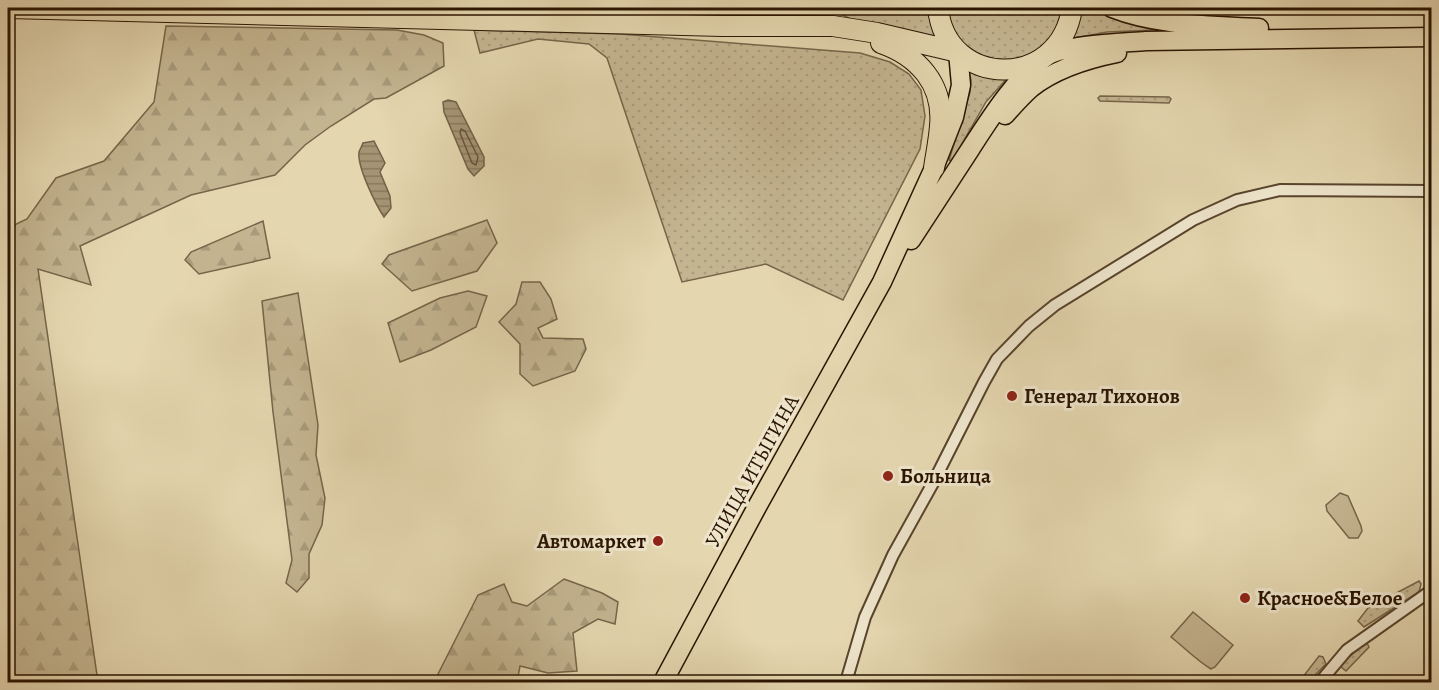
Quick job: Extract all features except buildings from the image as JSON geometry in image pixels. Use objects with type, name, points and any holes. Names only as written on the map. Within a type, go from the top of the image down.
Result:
[{"type":"highway","points":[[8,8],[722,26],[833,26],[877,33],[958,52],[985,67],[1000,70],[1030,65],[1047,56],[1062,38],[1070,21],[1072,8]]},
{"type":"highway","points":[[938,8],[939,20],[958,52]]},
{"type":"highway","points":[[833,26],[898,49],[921,65],[939,101],[941,124],[934,168]]},
{"type":"main road","points":[[1112,8],[1151,19],[1203,24],[1287,30],[1431,35]]},
{"type":"main road","points":[[1138,8],[1203,24]]},
{"type":"main road","points":[[1047,56],[1101,44],[1431,35]]},
{"type":"main road","points":[[954,173],[1032,88],[1058,72],[1098,57],[1191,41]]},
{"type":"main road","name":"УЛИЦА ИТЫГИНА","points":[[882,282],[934,168],[954,117],[962,85],[958,52]]},
{"type":"main road","name":"УЛИЦА ИТЫГИНА","points":[[663,682],[882,282],[989,119],[1013,88],[1047,56]]},
{"type":"street","points":[[846,682],[865,617],[893,555],[933,483],[984,382],[998,359],[1029,326],[1055,305],[1193,220],[1238,200],[1280,190],[1431,191]]},
{"type":"street","points":[[1320,682],[1347,650],[1431,590]]},
{"type":"green space","points":[[827,8],[931,8],[940,39],[851,19]]},
{"type":"green space","points":[[946,8],[1062,8],[1055,30],[1038,50],[1026,56],[1000,60],[975,52],[964,44],[955,32]]},
{"type":"green space","points":[[1078,8],[1096,8],[1115,19],[1155,30],[1107,32],[1070,39]]},
{"type":"green space","points":[[166,26],[397,30],[424,35],[443,43],[444,66],[386,98],[374,99],[331,126],[305,145],[275,175],[191,195],[80,246],[91,285],[38,269],[98,682],[8,682],[8,228],[27,219],[56,178],[104,161],[154,102]]},
{"type":"green space","points":[[474,30],[620,34],[860,53],[890,62],[909,74],[921,90],[925,116],[920,149],[843,300],[766,264],[682,282],[607,58],[589,44],[538,39],[480,53]]},
{"type":"green space","points":[[967,65],[1010,75],[986,102],[952,161],[949,160],[970,92],[971,80]]},
{"type":"green space","points":[[1100,96],[1169,97],[1171,99],[1169,103],[1100,101],[1098,98]]},
{"type":"green space","points":[[487,220],[497,243],[477,271],[412,291],[382,264],[389,255]]},
{"type":"green space","points":[[263,221],[270,258],[199,274],[185,260],[191,252]]},
{"type":"green space","points":[[522,282],[540,282],[551,299],[557,319],[538,328],[543,338],[583,339],[586,349],[575,371],[533,386],[520,374],[520,344],[499,322],[516,304]]},
{"type":"green space","points":[[468,291],[487,296],[476,327],[431,350],[400,362],[388,323],[440,298]]},
{"type":"green space","points":[[298,293],[318,425],[316,455],[325,498],[322,525],[309,554],[309,578],[297,592],[286,583],[292,560],[273,412],[262,301]]},
{"type":"green space","points":[[1340,493],[1348,496],[1361,526],[1362,531],[1358,538],[1349,538],[1327,511],[1326,505]]},
{"type":"green space","points":[[564,579],[602,593],[618,602],[615,624],[598,619],[573,633],[577,671],[548,673],[520,666],[517,682],[434,682],[478,595],[504,584],[512,602],[527,606]]},
{"type":"green space","points":[[1419,581],[1421,584],[1419,592],[1364,627],[1358,621],[1368,608]]},
{"type":"green space","points":[[1193,612],[1233,645],[1211,669],[1171,637]]},
{"type":"green space","points":[[1366,641],[1369,647],[1346,671],[1340,666]]},
{"type":"green space","points":[[1319,656],[1323,657],[1326,664],[1308,682],[1299,682]]},
{"type":"water","points":[[448,100],[456,102],[484,157],[484,166],[474,176],[468,169],[444,112],[443,102]]},
{"type":"water","points":[[374,141],[385,163],[380,172],[390,196],[391,208],[384,217],[368,186],[359,159],[363,143]]},
{"type":"place","name":"Генерал Тихонов","points":[[1012,396]]},
{"type":"place","name":"Больница","points":[[888,476]]},
{"type":"place","name":"Автомаркет","points":[[658,541]]},
{"type":"place","name":"Красное&Белое","points":[[1245,598]]}]
